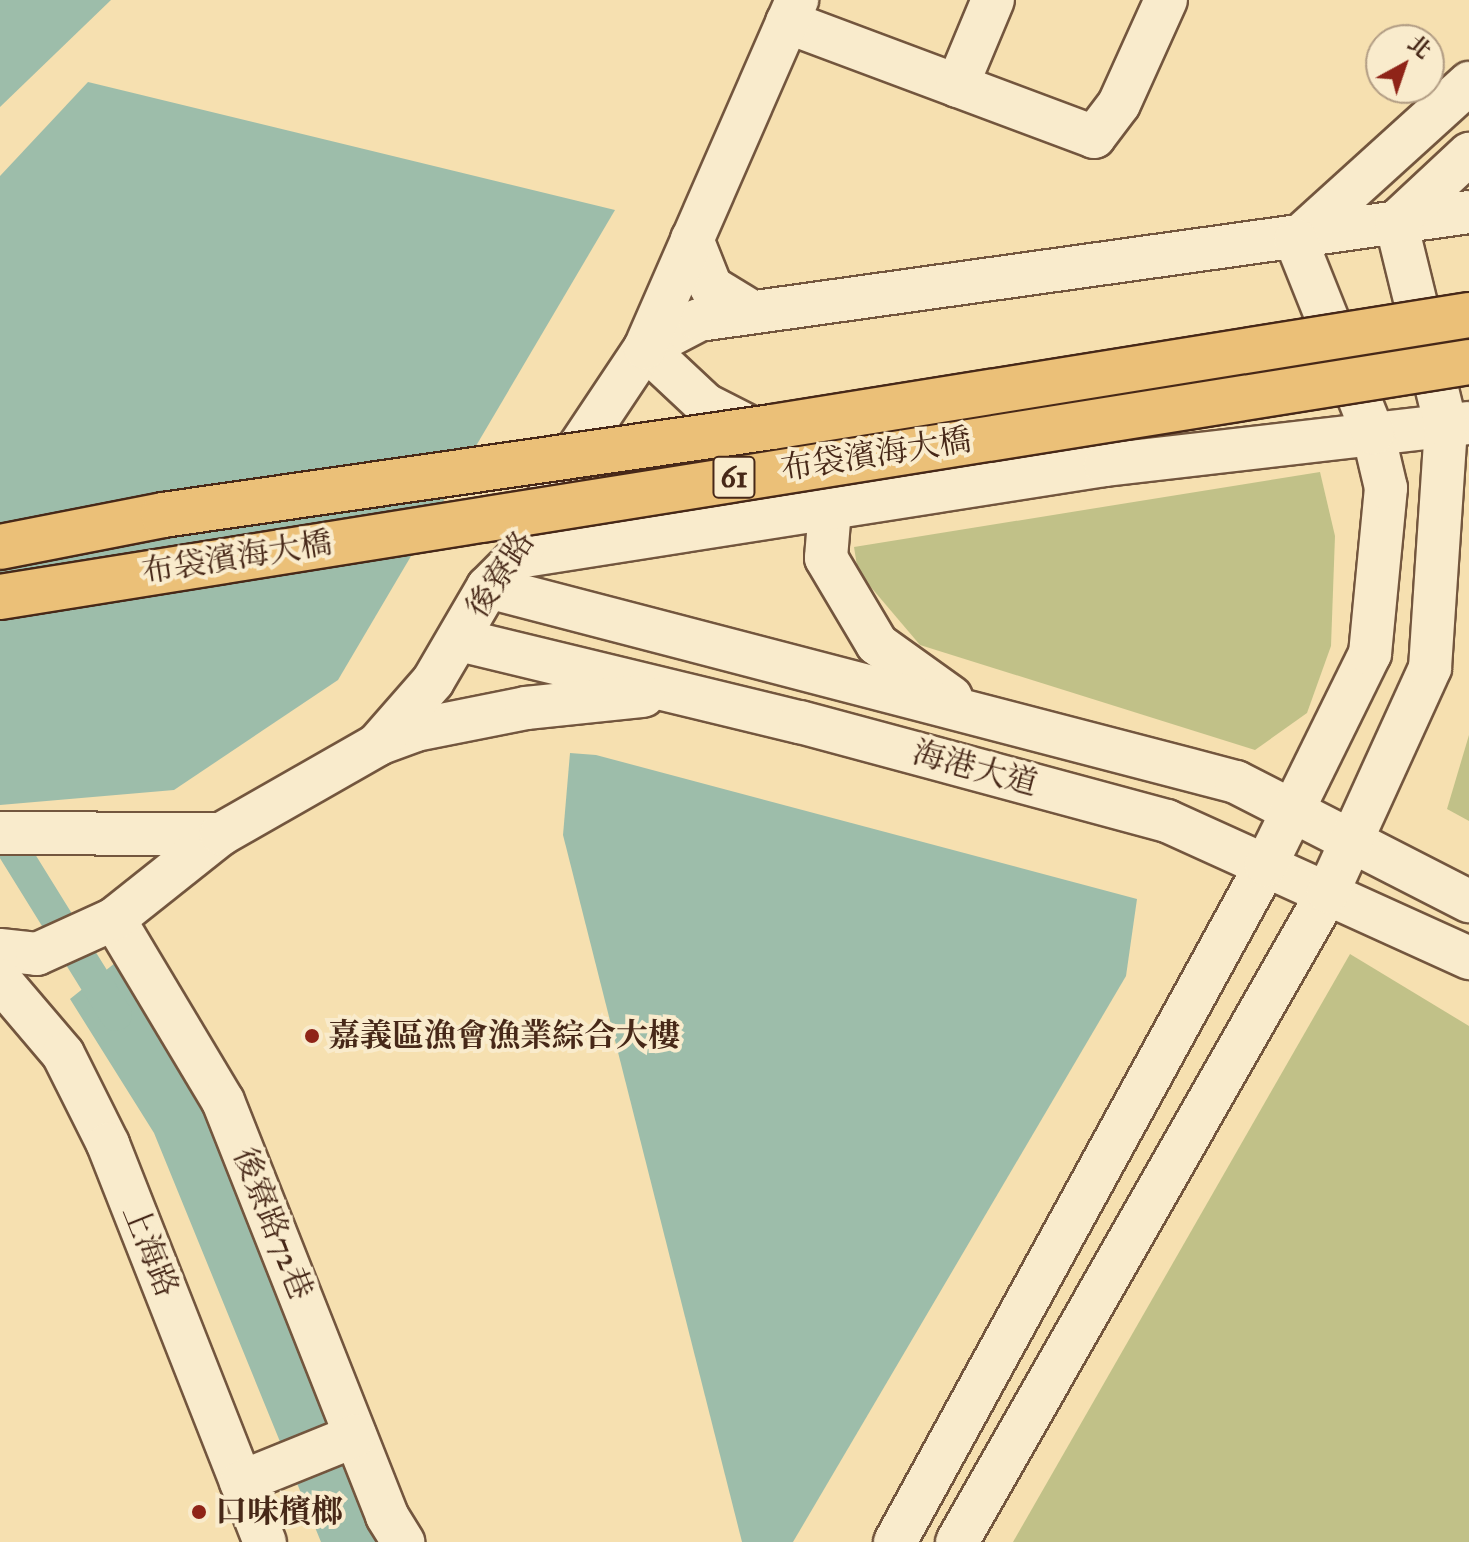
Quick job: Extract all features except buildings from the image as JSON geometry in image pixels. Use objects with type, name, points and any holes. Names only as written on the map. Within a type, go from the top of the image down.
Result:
[{"type":"highway","name":"布袋濱海大橋","points":[[0,547],[163,515],[756,430],[1469,315]]},
{"type":"highway","name":"布袋濱海大橋","points":[[0,597],[1469,362]]},
{"type":"street","points":[[957,86],[993,0]]},
{"type":"street","points":[[792,11],[957,86],[1094,137],[1119,104],[1166,0]]},
{"type":"street","name":"後寮路","points":[[0,950],[37,954],[114,919],[221,834],[377,745],[460,640],[488,587],[518,557],[557,480],[645,348],[792,11]]},
{"type":"street","points":[[1296,240],[1469,83]]},
{"type":"street","points":[[1396,222],[1469,154]]},
{"type":"street","points":[[920,494],[855,480],[706,405],[645,348],[699,320],[1296,240],[1469,212]]},
{"type":"street","points":[[957,1542],[1328,892],[1430,668],[1458,425],[1396,222]]},
{"type":"street","points":[[692,239],[711,287],[752,312]]},
{"type":"street","points":[[895,1542],[1266,865],[1370,654],[1386,488],[1373,433],[1296,240]]},
{"type":"street","points":[[518,557],[920,494],[1373,433],[1458,425]]},
{"type":"street","points":[[830,509],[826,558],[877,644],[971,712]]},
{"type":"street","name":"海港大道","points":[[488,587],[1236,782],[1469,901]]},
{"type":"street","name":"海港大道","points":[[460,640],[674,692],[1167,821],[1469,958]]},
{"type":"street","points":[[377,745],[416,730],[526,708],[674,692]]},
{"type":"street","points":[[0,833],[221,834]]},
{"type":"street","name":"後寮路72巷","points":[[114,919],[223,1101],[355,1436],[403,1542]]},
{"type":"street","name":"上海路","points":[[0,980],[63,1054],[108,1144],[265,1542]]},
{"type":"street","points":[[241,1482],[355,1436]]},
{"type":"green space","points":[[1320,472],[1335,536],[1331,646],[1307,713],[1255,750],[920,645],[858,572],[854,547]]},
{"type":"green space","points":[[1469,735],[1469,821],[1447,809]]},
{"type":"green space","points":[[1350,954],[1469,1026],[1469,1542],[1013,1542]]},
{"type":"shaded area","points":[[0,0],[111,0],[0,107]]},
{"type":"shaded area","points":[[88,82],[615,210],[338,680],[174,790],[0,805],[0,176]]},
{"type":"shaded area","points":[[570,753],[596,755],[1137,899],[1126,976],[793,1542],[742,1542],[563,835]]},
{"type":"shaded area","points":[[125,955],[217,1112],[395,1542],[321,1542],[154,1133],[70,999]]},
{"type":"waterway","points":[[0,828],[116,1015]]},
{"type":"place","name":"嘉義區漁會漁業綜合大樓","points":[[312,1036]]},
{"type":"place","name":"口味檳榔","points":[[199,1512]]}]
